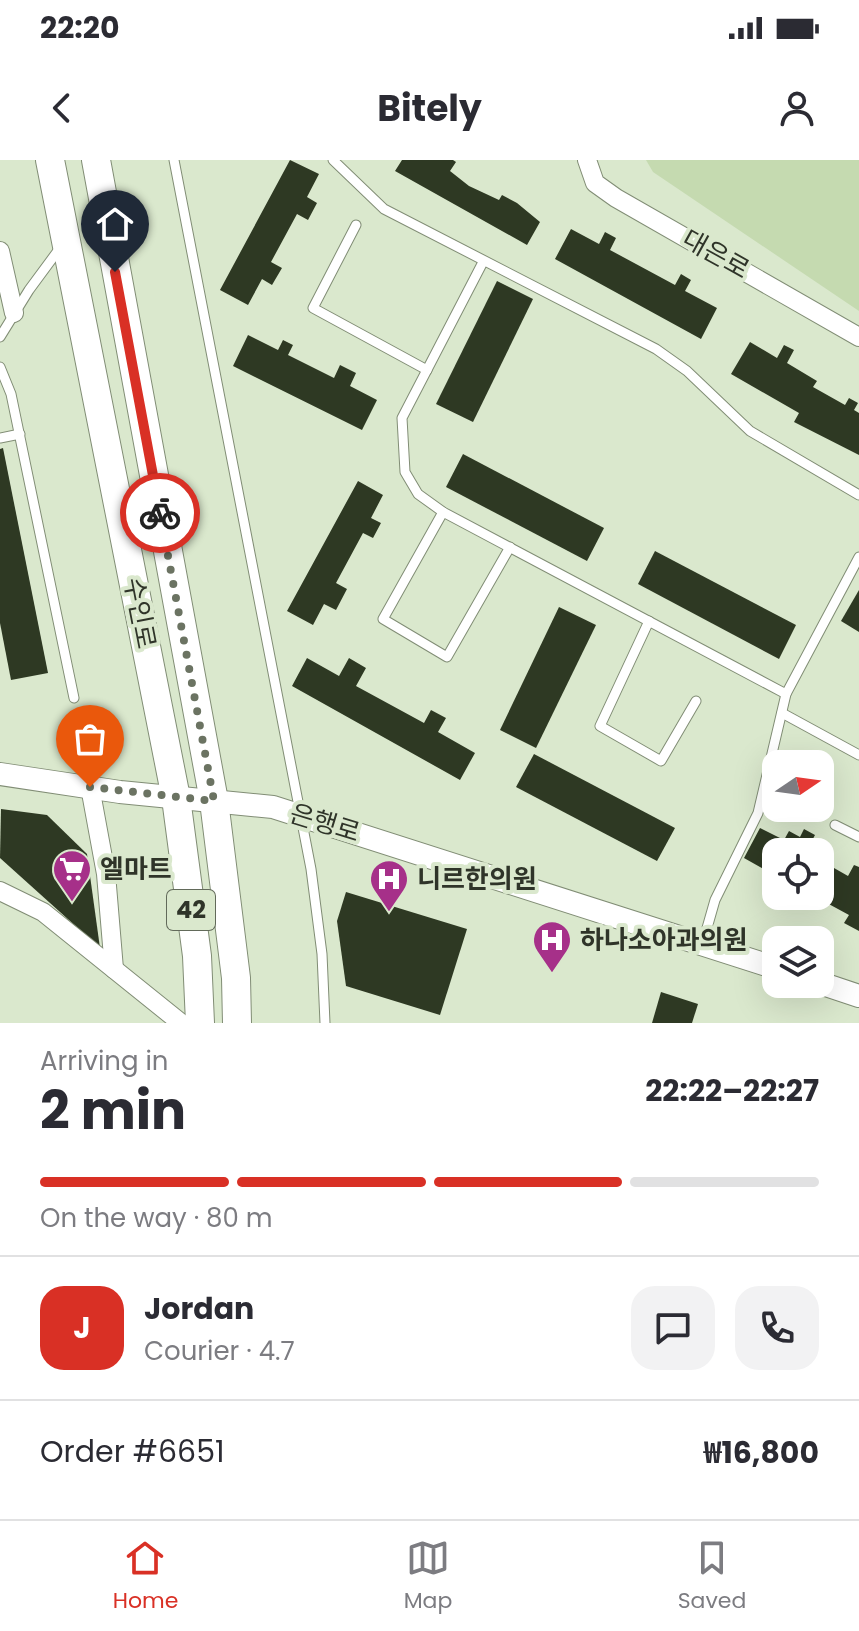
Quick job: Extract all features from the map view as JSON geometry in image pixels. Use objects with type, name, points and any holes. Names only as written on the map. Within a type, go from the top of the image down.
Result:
[{"type":"main road","name":"수인로","points":[[50,160],[176,798],[197,956],[200,1023]]},
{"type":"main road","name":"수인로","points":[[96,160],[214,801],[231,932],[237,1023]]},
{"type":"street","name":"대은로","points":[[587,160],[595,183],[616,198],[859,337]]},
{"type":"street","points":[[0,251],[14,313]]},
{"type":"street","name":"은행로","points":[[0,774],[176,798],[255,803],[762,963]]},
{"type":"street","points":[[90,787],[106,874],[114,969]]},
{"type":"street","points":[[0,891],[43,912],[181,1023]]},
{"type":"street","points":[[834,988],[859,996]]},
{"type":"lane","points":[[174,160],[298,815],[311,869],[320,939],[325,1023]]},
{"type":"lane","points":[[333,160],[384,209],[656,349],[687,371],[750,431],[859,495]]},
{"type":"lane","points":[[356,225],[313,308],[427,370]]},
{"type":"lane","points":[[0,337],[67,239]]},
{"type":"lane","points":[[483,262],[402,418],[401,447],[405,472],[418,494],[443,512],[786,694]]},
{"type":"lane","points":[[0,367],[11,394],[20,434],[74,698]]},
{"type":"lane","points":[[0,438],[20,434]]},
{"type":"lane","points":[[443,512],[383,619],[447,657],[510,547]]},
{"type":"lane","points":[[703,942],[715,900],[758,813],[786,694],[859,557]]},
{"type":"lane","points":[[649,621],[600,726],[661,761],[696,701]]},
{"type":"lane","points":[[782,713],[859,755]]},
{"type":"lane","points":[[835,825],[859,837]]},
{"type":"green space","points":[[646,160],[859,160],[859,311],[653,172]]},
{"type":"building","points":[[290,160],[319,174],[307,197],[317,203],[308,220],[297,214],[271,262],[282,268],[272,285],[262,279],[248,305],[220,290]]},
{"type":"building","points":[[402,160],[453,160],[456,162],[450,171],[469,186],[499,200],[502,195],[540,222],[527,245],[395,171]]},
{"type":"building","points":[[571,229],[599,244],[605,232],[616,238],[610,250],[675,285],[681,274],[691,280],[685,291],[717,308],[701,339],[555,259]]},
{"type":"building","points":[[497,281],[533,299],[473,422],[436,404]]},
{"type":"building","points":[[248,335],[278,350],[283,340],[293,345],[288,355],[334,378],[340,365],[356,373],[350,386],[377,400],[362,430],[233,366]]},
{"type":"building","points":[[750,342],[777,358],[784,345],[794,350],[787,363],[817,381],[813,387],[845,405],[849,398],[858,403],[854,410],[859,413],[859,455],[794,422],[799,413],[731,374]]},
{"type":"building","points":[[3,448],[48,673],[11,680],[0,623],[0,449]]},
{"type":"building","points":[[463,454],[604,528],[587,561],[446,487]]},
{"type":"building","points":[[358,481],[383,495],[371,518],[381,523],[373,538],[363,533],[336,583],[347,589],[336,610],[324,604],[313,625],[287,611]]},
{"type":"building","points":[[655,551],[796,625],[779,659],[638,584]]},
{"type":"building","points":[[859,590],[859,632],[841,621]]},
{"type":"building","points":[[559,607],[596,625],[536,748],[500,730]]},
{"type":"building","points":[[307,658],[339,676],[349,658],[366,668],[356,686],[424,723],[431,710],[446,718],[438,732],[475,753],[460,780],[292,686]]},
{"type":"building","points":[[534,754],[675,828],[657,861],[516,787]]},
{"type":"building","name":"엘마트","points":[[1,809],[47,815],[87,854],[100,948],[0,858]]},
{"type":"building","points":[[760,828],[780,838],[762,838],[762,868],[744,858]]},
{"type":"building","points":[[804,829],[815,835],[813,838],[785,838],[789,831],[800,837]]},
{"type":"building","points":[[854,865],[859,867],[859,931],[844,923],[849,915],[834,907],[834,868],[848,876]]},
{"type":"building","points":[[346,892],[467,929],[440,1015],[346,986],[337,921]]},
{"type":"building","points":[[661,992],[698,1004],[692,1023],[652,1023]]},
{"type":"way so far","points":[[90,787],[214,801],[160,513]]},
{"type":"place","name":"엘마트","points":[[72,903]]},
{"type":"place","name":"니르한의원","points":[[389,913]]},
{"type":"place","name":"하나소아과의원","points":[[552,974]]},
{"type":"route","points":[[115,272],[160,513]]}]
